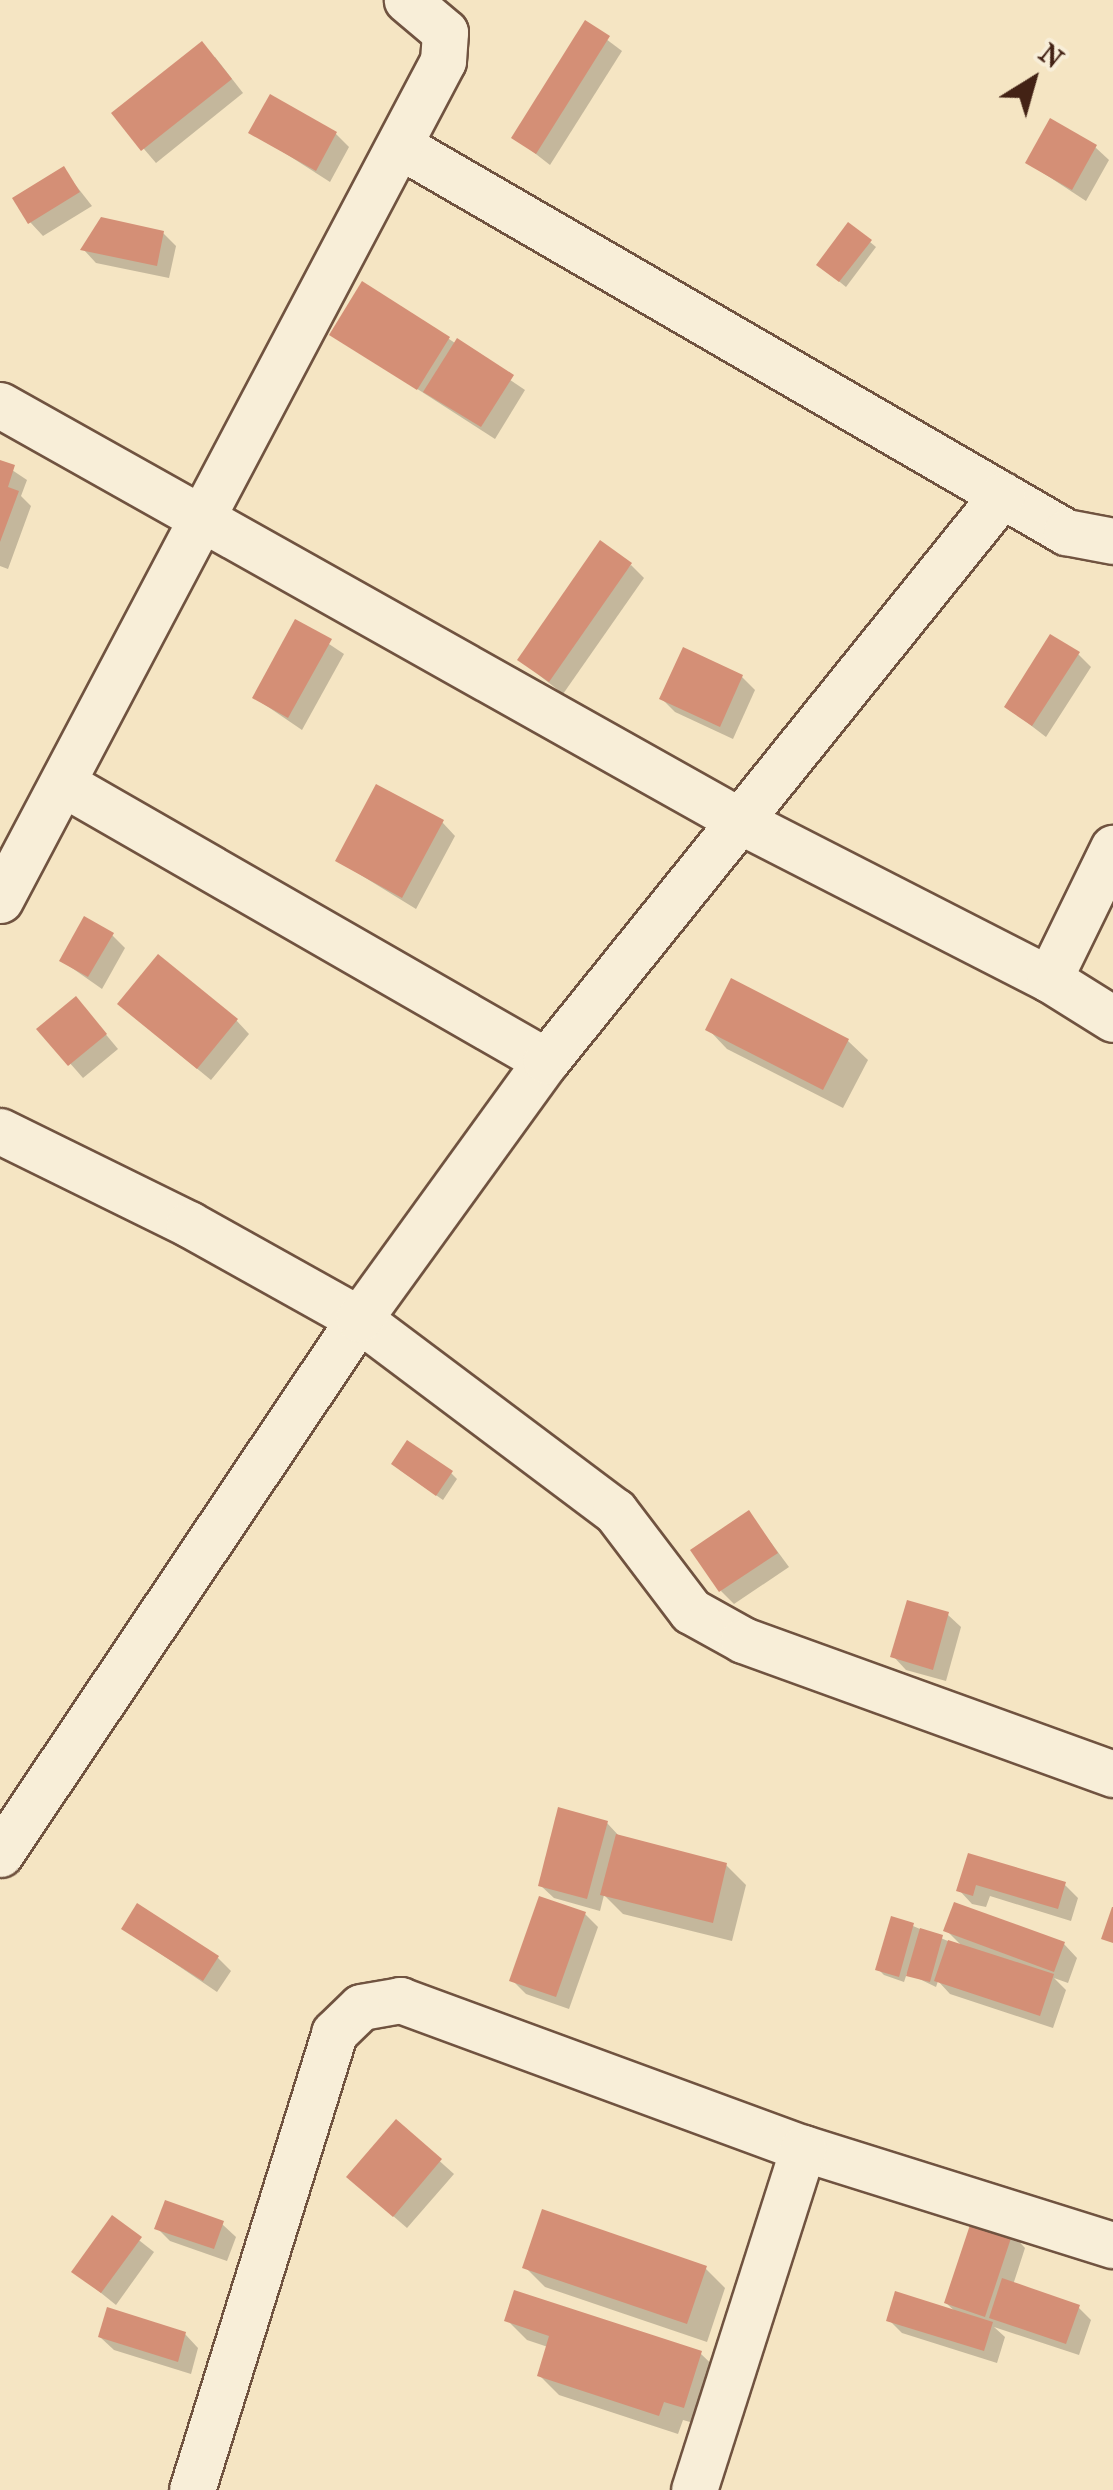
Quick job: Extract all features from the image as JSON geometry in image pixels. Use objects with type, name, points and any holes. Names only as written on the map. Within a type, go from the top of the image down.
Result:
[{"type":"street","points":[[0,900],[402,146],[443,61],[445,32],[407,0]]},
{"type":"street","points":[[402,146],[1066,532],[1113,541]]},
{"type":"street","points":[[0,404],[744,822],[1049,979],[1113,1020]]},
{"type":"street","points":[[0,1854],[360,1319],[546,1061],[744,822],[1002,495]]},
{"type":"street","points":[[64,784],[546,1061]]},
{"type":"street","points":[[1049,979],[1113,848]]},
{"type":"street","points":[[0,1131],[190,1224],[360,1319],[615,1511],[691,1610],[742,1640],[1113,1774]]},
{"type":"street","points":[[192,2490],[316,2084],[334,2033],[361,2007],[400,2000],[802,2148],[1113,2245]]},
{"type":"street","points":[[694,2490],[802,2148]]},
{"type":"building","points":[[585,20],[610,36],[536,154],[511,138]]},
{"type":"building","points":[[202,41],[232,79],[141,151],[111,113]]},
{"type":"building","points":[[270,94],[337,132],[316,171],[248,133]]},
{"type":"building","points":[[1050,118],[1097,145],[1072,190],[1025,163]]},
{"type":"building","points":[[64,166],[80,192],[28,224],[12,198]]},
{"type":"building","points":[[101,217],[164,231],[157,266],[80,250]]},
{"type":"building","points":[[848,222],[872,240],[839,282],[816,265]]},
{"type":"building","points":[[362,281],[450,337],[417,390],[329,335]]},
{"type":"building","points":[[457,338],[514,375],[481,427],[423,392]]},
{"type":"building","points":[[0,460],[15,465],[8,487],[19,491],[0,542]]},
{"type":"building","points":[[600,540],[632,563],[549,682],[517,660]]},
{"type":"building","points":[[295,619],[332,639],[288,718],[252,698]]},
{"type":"building","points":[[1050,634],[1080,652],[1032,726],[1004,707]]},
{"type":"building","points":[[683,647],[743,675],[720,727],[659,699]]},
{"type":"building","points":[[376,784],[444,820],[402,898],[335,861]]},
{"type":"building","points":[[84,916],[114,933],[88,977],[59,961]]},
{"type":"building","points":[[158,954],[238,1019],[197,1069],[117,1004]]},
{"type":"building","points":[[731,978],[849,1039],[823,1090],[705,1030]]},
{"type":"building","points":[[76,996],[107,1034],[68,1066],[36,1029]]},
{"type":"building","points":[[407,1440],[453,1471],[436,1496],[391,1464]]},
{"type":"building","points":[[749,1510],[778,1553],[719,1592],[690,1550]]},
{"type":"building","points":[[907,1600],[949,1612],[933,1670],[890,1657]]},
{"type":"building","points":[[558,1807],[608,1821],[587,1899],[538,1886]]},
{"type":"building","points":[[616,1834],[727,1863],[713,1923],[600,1895]]},
{"type":"building","points":[[968,1853],[1066,1882],[1058,1909],[976,1885],[973,1896],[956,1891]]},
{"type":"building","points":[[539,1896],[586,1912],[556,1997],[509,1981]]},
{"type":"building","points":[[954,1902],[1065,1942],[1054,1972],[943,1931]]},
{"type":"building","points":[[137,1903],[219,1956],[203,1981],[121,1929]]},
{"type":"building","points":[[1113,1907],[1113,1943],[1101,1939]]},
{"type":"building","points":[[891,1916],[914,1923],[899,1977],[875,1970]]},
{"type":"building","points":[[920,1928],[943,1935],[930,1982],[906,1976]]},
{"type":"building","points":[[948,1940],[1054,1974],[1040,2016],[934,1981]]},
{"type":"building","points":[[396,2119],[442,2159],[393,2217],[346,2177]]},
{"type":"building","points":[[165,2200],[224,2221],[214,2249],[154,2229]]},
{"type":"building","points":[[542,2209],[707,2266],[687,2324],[522,2268]]},
{"type":"building","points":[[112,2215],[142,2237],[101,2293],[71,2272]]},
{"type":"building","points":[[972,2219],[1013,2232],[985,2317],[944,2303]]},
{"type":"building","points":[[1002,2278],[1080,2305],[1066,2344],[989,2318]]},
{"type":"building","points":[[514,2290],[702,2351],[684,2408],[664,2402],[659,2416],[537,2376],[549,2336],[504,2321]]},
{"type":"building","points":[[895,2291],[993,2322],[984,2351],[886,2321]]},
{"type":"building","points":[[107,2307],[186,2332],[178,2362],[98,2337]]}]
